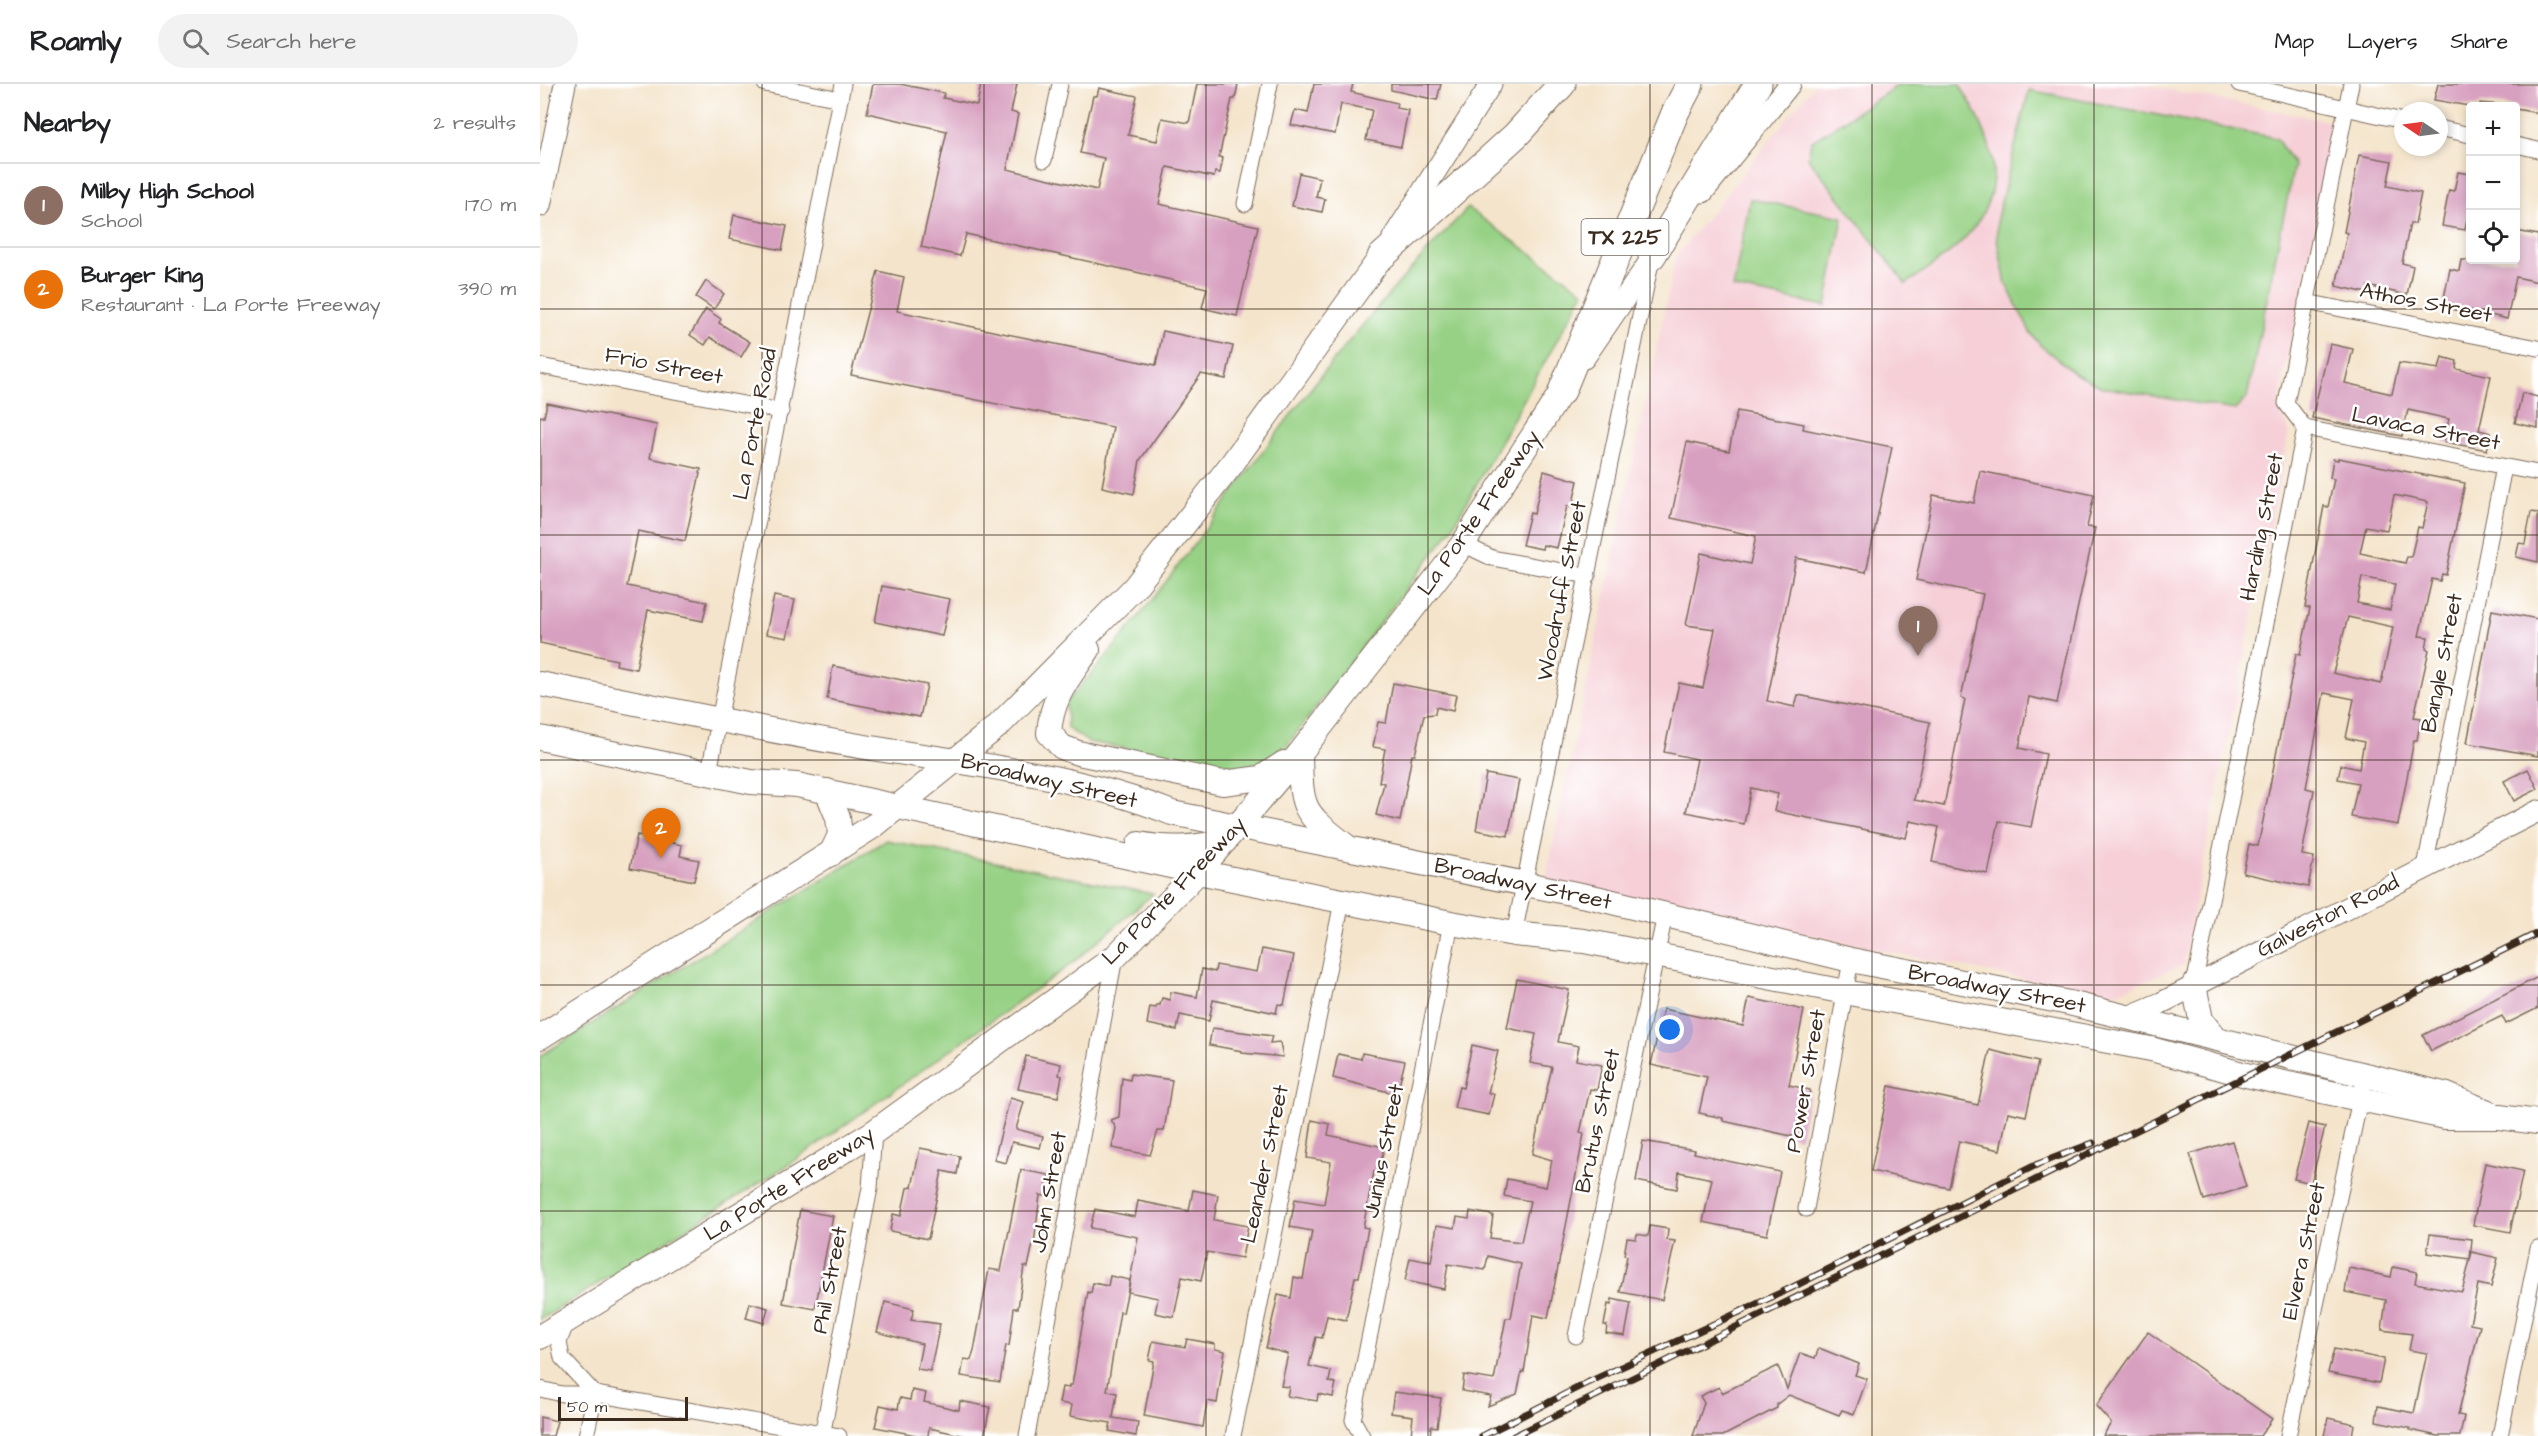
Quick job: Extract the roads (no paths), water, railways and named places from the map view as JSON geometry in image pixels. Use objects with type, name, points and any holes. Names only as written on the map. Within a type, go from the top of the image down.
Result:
[{"type":"highway","points":[[1381,257],[1516,135],[1562,84]]},
{"type":"highway","name":"TX 225","points":[[1562,391],[1675,113],[1690,84]]},
{"type":"highway","points":[[1652,256],[1758,84]]},
{"type":"main road","points":[[540,206],[565,84]]},
{"type":"main road","points":[[1300,753],[1261,778],[1223,783],[1078,753],[1062,747],[1049,733],[1050,715],[1055,699],[1090,647],[1231,465],[1381,257],[1491,84]]},
{"type":"main road","points":[[1562,391],[1652,256],[1790,84]]},
{"type":"main road","name":"La Porte Freeway","points":[[540,1337],[874,1132],[1115,957],[1197,872],[1300,753],[1462,544],[1562,391]]},
{"type":"main road","points":[[540,1037],[831,854],[897,807],[999,725],[1134,588]]},
{"type":"main road","name":"Broadway Street","points":[[540,684],[884,750],[996,766],[1129,796],[1232,833],[1350,849],[1526,883],[1851,960],[2069,1003],[2128,1017],[2159,1013],[2214,1037],[2445,1117],[2499,1117],[2538,1122]]},
{"type":"main road","name":"Broadway Street","points":[[540,738],[751,782],[797,785],[827,791],[1197,872],[1451,923],[1514,934],[1584,941],[2151,1049],[2246,1075],[2361,1087]]},
{"type":"main road","points":[[1300,753],[1301,796],[1306,809],[1317,823],[1350,849]]},
{"type":"main road","points":[[919,789],[945,780],[974,777],[1128,809],[1172,813]]},
{"type":"main road","points":[[827,791],[838,818],[840,836],[831,854]]},
{"type":"main road","name":"Galveston Road","points":[[2159,1013],[2194,985],[2538,811]]},
{"type":"main road","points":[[988,827],[1014,818],[1161,848],[1197,847],[1232,833]]},
{"type":"main road","points":[[2194,985],[2201,1020],[2214,1037]]},
{"type":"main road","points":[[2151,1049],[2159,1013]]},
{"type":"street","points":[[765,84],[842,91]]},
{"type":"street","points":[[1044,160],[1060,84]]},
{"type":"street","points":[[1245,204],[1270,84]]},
{"type":"street","points":[[1476,106],[1481,84]]},
{"type":"street","points":[[2238,84],[2394,119]]},
{"type":"street","name":"Harding Street","points":[[2194,985],[2305,428],[2286,403],[2351,84]]},
{"type":"street","name":"La Porte Road","points":[[709,772],[842,91]]},
{"type":"street","points":[[2448,130],[2466,134]]},
{"type":"street","points":[[2520,146],[2538,150]]},
{"type":"street","name":"Woodruff Street","points":[[1514,934],[1652,256]]},
{"type":"street","name":"Athos Street","points":[[2306,302],[2538,348]]},
{"type":"street","name":"Frio Street","points":[[540,366],[781,411]]},
{"type":"street","name":"Lavaca Street","points":[[2305,428],[2538,473]]},
{"type":"street","name":"Bangle Street","points":[[2425,867],[2504,467]]},
{"type":"street","points":[[1462,544],[1492,558],[1588,576]]},
{"type":"street","name":"Leander Street","points":[[1233,1436],[1342,902]]},
{"type":"street","name":"Brutus Street","points":[[1576,1336],[1665,915]]},
{"type":"street","name":"Junius Street","points":[[1362,1436],[1353,1420],[1451,923]]},
{"type":"street","name":"John Street","points":[[1027,1436],[1115,957]]},
{"type":"street","name":"Power Street","points":[[1806,1209],[1851,960]]},
{"type":"street","name":"Elvera Street","points":[[2288,1436],[2361,1087]]},
{"type":"street","name":"Phil Street","points":[[823,1434],[870,1188],[874,1132]]},
{"type":"street","points":[[2500,1436],[2538,1248]]},
{"type":"street","points":[[567,1321],[559,1342],[562,1358],[595,1394]]},
{"type":"street","points":[[540,1389],[562,1394],[595,1394],[838,1436]]},
{"type":"street","points":[[586,1436],[595,1394]]},
{"type":"railway","points":[[1514,1436],[2538,933]]},
{"type":"railway","points":[[1482,1436],[1589,1382],[1789,1289],[2038,1164],[2093,1143]]},
{"type":"place","name":"Milby High School","points":[[1918,656]]},
{"type":"place","name":"Burger King","points":[[661,858]]}]
